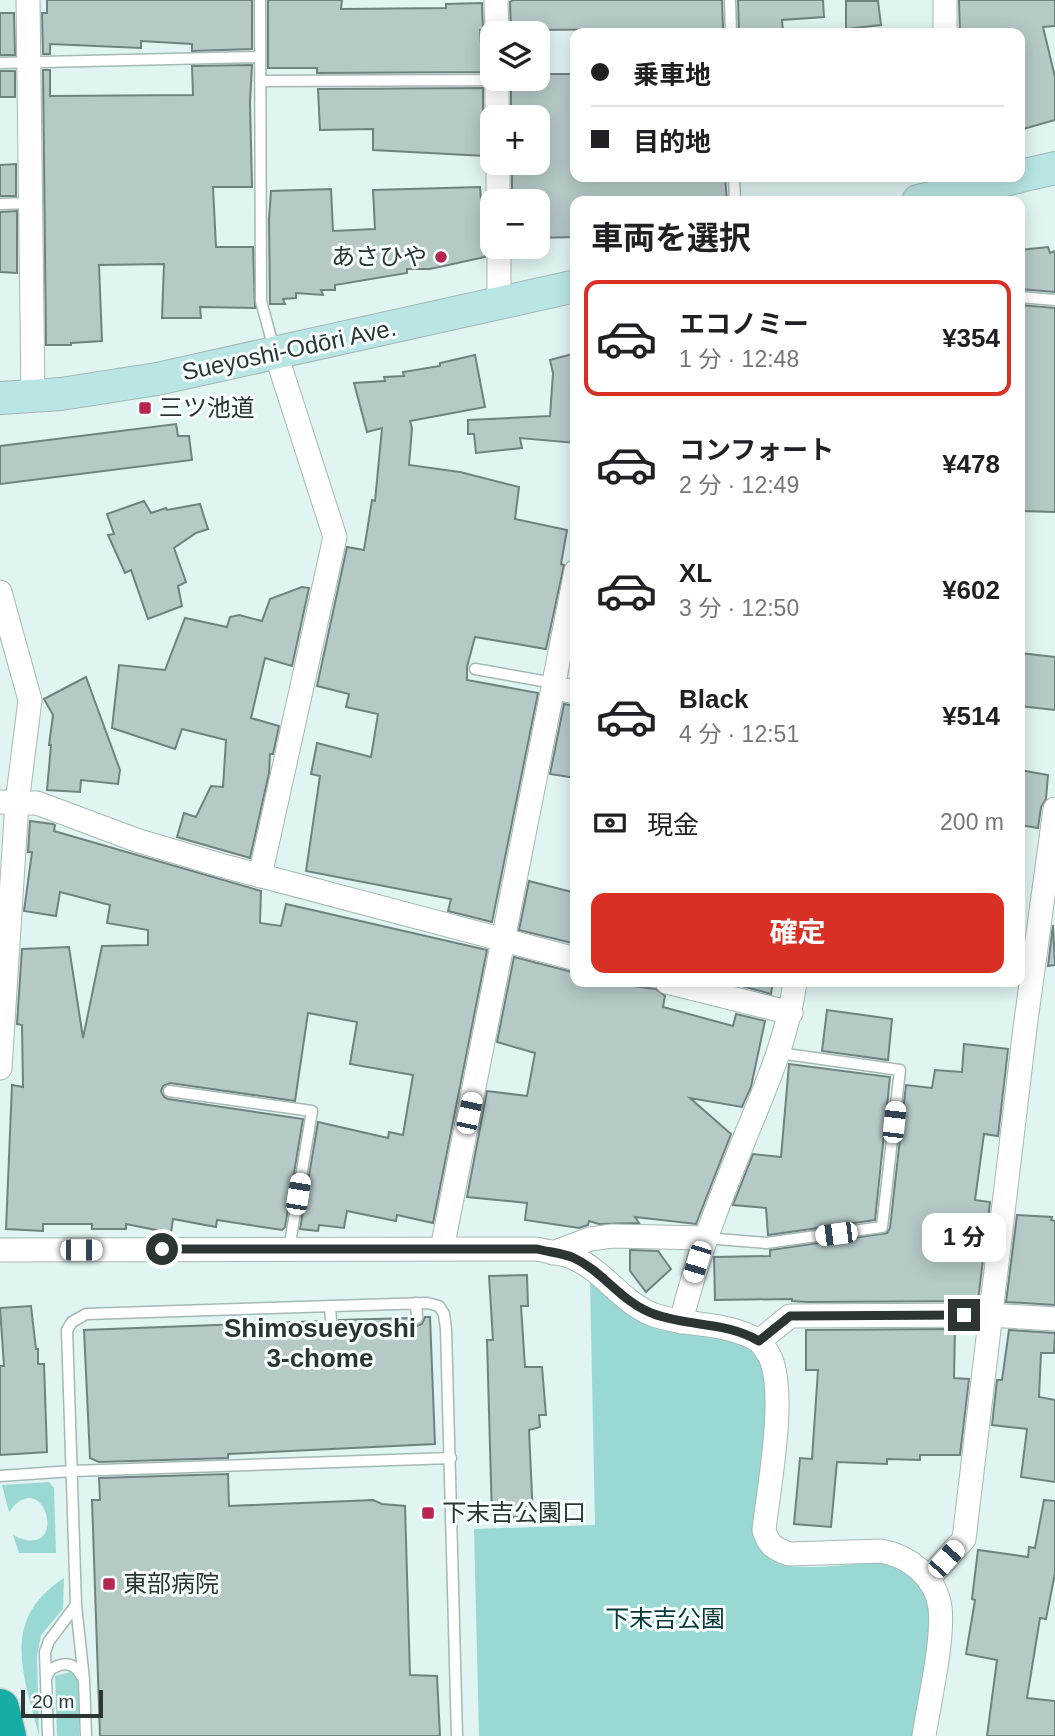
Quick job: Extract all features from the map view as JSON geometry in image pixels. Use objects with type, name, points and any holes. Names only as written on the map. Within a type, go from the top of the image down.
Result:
[{"type":"highway","points":[[0,1708],[7,1736]]},
{"type":"street","points":[[28,0],[33,396]]},
{"type":"street","points":[[496,0],[496,21]]},
{"type":"street","points":[[945,0],[945,28]]},
{"type":"street","points":[[1025,175],[1055,168]]},
{"type":"street","points":[[935,191],[985,182]]},
{"type":"street","points":[[499,259],[499,303]]},
{"type":"street","name":"Sueyoshi-Odōri Ave.","points":[[0,398],[61,394],[157,379],[570,287]]},
{"type":"street","points":[[260,876],[335,537],[276,354]]},
{"type":"street","points":[[0,592],[30,700],[8,802],[0,1068]]},
{"type":"street","points":[[442,1249],[504,941],[561,688],[570,618]]},
{"type":"street","points":[[8,802],[37,803],[136,840],[260,876],[570,958]]},
{"type":"street","points":[[928,1579],[964,1539],[989,1315],[1055,809]]},
{"type":"street","points":[[687,987],[791,1013]]},
{"type":"street","points":[[681,1322],[705,1238],[779,1053],[791,1013],[794,987]]},
{"type":"street","points":[[553,1253],[590,1239],[612,1236],[705,1238]]},
{"type":"street","points":[[0,1250],[537,1249],[574,1258],[634,1304],[652,1314],[745,1333],[759,1341],[770,1357],[776,1382],[777,1413],[764,1530],[766,1541],[775,1549],[789,1554],[881,1551],[894,1554],[923,1571],[934,1589],[940,1607],[939,1639],[924,1736]]},
{"type":"street","points":[[759,1341],[790,1316],[989,1315],[1055,1319]]},
{"type":"lane","points":[[260,0],[261,301],[276,354]]},
{"type":"lane","points":[[730,0],[731,28]]},
{"type":"lane","points":[[0,63],[260,57]]},
{"type":"lane","points":[[260,81],[480,80]]},
{"type":"lane","points":[[0,204],[31,202]]},
{"type":"lane","points":[[1025,297],[1055,300]]},
{"type":"lane","points":[[475,669],[561,688]]},
{"type":"lane","points":[[705,1238],[766,1243],[882,1227],[900,1070],[779,1053]]},
{"type":"lane","points":[[169,1091],[312,1111],[289,1249]]},
{"type":"lane","points":[[416,1303],[417,1318]]},
{"type":"lane","points":[[86,1736],[84,1680],[76,1605],[67,1330],[72,1322],[86,1314],[416,1303],[439,1306],[444,1314],[451,1458],[450,1524],[457,1736]]},
{"type":"lane","points":[[330,1306],[331,1321]]},
{"type":"lane","points":[[0,1476],[72,1471],[451,1458]]},
{"type":"lane","points":[[48,1736],[45,1652],[49,1641],[76,1605]]},
{"type":"lane","points":[[46,1678],[50,1670],[64,1663],[79,1669],[84,1680]]},
{"type":"green space","name":"下末吉公園","points":[[590,1278],[702,1335],[740,1342],[752,1350],[762,1362],[768,1382],[768,1413],[754,1531],[767,1556],[775,1562],[797,1567],[880,1562],[913,1576],[924,1589],[932,1605],[933,1614],[916,1736],[479,1736],[474,1529],[595,1525]]},
{"type":"green space","points":[[49,1482],[54,1488],[56,1553],[19,1553],[13,1535],[31,1541],[42,1537],[47,1528],[47,1516],[42,1505],[33,1499],[22,1500],[9,1512],[2,1485]]},
{"type":"green space","points":[[64,1578],[63,1609],[41,1635],[37,1657],[39,1736],[23,1669],[24,1630],[31,1611],[44,1594]]},
{"type":"green space","points":[[70,1672],[79,1680],[79,1736],[57,1736],[55,1676]]},
{"type":"building","points":[[47,0],[252,0],[252,49],[192,51],[192,44],[141,41],[141,48],[50,44],[50,54],[43,54],[42,13],[47,13]]},
{"type":"building","points":[[268,0],[342,0],[341,9],[446,8],[446,4],[482,3],[480,72],[317,73],[317,68],[268,68]]},
{"type":"building","points":[[513,0],[722,0],[723,28],[550,30],[550,21],[511,21],[510,2]]},
{"type":"building","points":[[738,0],[823,0],[824,17],[782,20],[783,28],[739,28]]},
{"type":"building","points":[[959,0],[1055,0],[1055,26],[1043,27],[1055,77],[1055,120],[1025,129],[1025,28],[960,28]]},
{"type":"building","points":[[846,1],[878,1],[881,25],[846,28]]},
{"type":"building","points":[[0,13],[14,13],[15,55],[0,55]]},
{"type":"building","points":[[252,65],[252,187],[213,187],[216,247],[253,247],[255,308],[200,307],[201,318],[162,318],[164,264],[99,265],[102,341],[46,345],[43,70],[50,70],[50,96],[193,95],[192,66]]},
{"type":"building","points":[[0,71],[15,71],[15,97],[0,97]]},
{"type":"building","points":[[550,74],[570,74],[570,182],[725,182],[727,196],[570,196],[570,237],[550,238],[550,189],[512,189],[512,175],[550,175],[550,105],[511,105],[511,91],[550,91]]},
{"type":"building","points":[[480,88],[480,91],[483,91],[483,105],[480,105],[480,156],[373,150],[373,129],[320,130],[318,89]]},
{"type":"building","points":[[16,164],[16,196],[0,196],[0,165]]},
{"type":"building","points":[[480,187],[480,258],[430,269],[407,269],[407,273],[335,285],[335,290],[321,290],[323,295],[296,293],[296,298],[283,299],[285,304],[270,304],[271,191],[331,189],[333,231],[375,229],[373,190]]},
{"type":"building","points":[[17,211],[17,273],[0,272],[0,212]]},
{"type":"building","points":[[1048,247],[1050,253],[1055,251],[1055,292],[1025,289],[1025,249]]},
{"type":"building","points":[[1025,305],[1055,308],[1055,512],[1025,511]]},
{"type":"building","points":[[475,355],[485,407],[410,421],[412,428],[409,465],[460,472],[519,487],[515,519],[567,530],[561,564],[564,565],[546,649],[475,637],[467,667],[467,680],[538,693],[492,922],[448,911],[451,899],[306,871],[320,776],[311,774],[317,743],[371,757],[378,714],[346,707],[349,694],[317,686],[347,547],[364,550],[372,500],[375,501],[382,428],[367,432],[354,383],[385,381],[384,377],[404,376],[403,372],[440,366],[440,363]]},
{"type":"building","points":[[570,355],[570,442],[520,438],[522,448],[476,453],[474,434],[468,434],[468,420],[550,416],[553,373],[550,360]]},
{"type":"building","points":[[176,424],[178,436],[189,436],[192,460],[0,484],[0,446]]},
{"type":"building","points":[[144,501],[151,513],[166,508],[167,510],[200,504],[208,529],[196,533],[174,548],[186,582],[178,586],[182,606],[148,619],[131,570],[125,573],[108,535],[114,534],[107,514]]},
{"type":"building","points":[[302,587],[309,588],[292,666],[265,658],[251,718],[279,726],[273,754],[270,754],[269,773],[250,858],[177,837],[184,813],[196,817],[211,786],[223,787],[226,740],[182,729],[175,749],[112,728],[119,665],[165,670],[185,618],[227,627],[230,617],[239,615],[262,621],[270,599]]},
{"type":"building","points":[[1025,654],[1055,657],[1055,710],[1025,707]]},
{"type":"building","points":[[86,677],[120,770],[118,784],[81,780],[80,792],[47,790],[53,715],[44,699]]},
{"type":"building","points":[[564,704],[570,705],[570,777],[550,774]]},
{"type":"building","points":[[1025,771],[1048,775],[1046,799],[1041,807],[1038,828],[1025,826]]},
{"type":"building","points":[[30,821],[53,824],[54,831],[261,891],[260,923],[281,926],[286,904],[487,950],[433,1223],[397,1215],[396,1221],[347,1211],[344,1228],[319,1225],[318,1231],[300,1229],[318,1122],[388,1138],[389,1132],[403,1135],[413,1075],[350,1064],[357,1022],[308,1013],[295,1101],[170,1083],[163,1086],[161,1091],[168,1099],[303,1119],[285,1227],[282,1230],[217,1220],[216,1227],[173,1219],[171,1233],[126,1224],[126,1229],[92,1229],[92,1224],[43,1224],[43,1231],[6,1229],[12,1085],[23,1087],[22,1025],[17,1024],[22,949],[69,947],[83,1038],[102,946],[148,945],[148,930],[107,923],[110,905],[60,892],[56,916],[24,911],[32,852],[28,852]]},
{"type":"building","points":[[529,881],[570,891],[570,943],[519,930]]},
{"type":"building","points":[[1053,925],[1055,965],[1048,966]]},
{"type":"building","points":[[514,957],[570,971],[570,987],[656,989],[665,996],[663,1007],[733,1026],[736,1014],[765,1021],[751,1087],[742,1107],[690,1098],[731,1134],[696,1224],[635,1217],[639,1223],[599,1224],[589,1221],[588,1225],[579,1228],[525,1220],[527,1203],[467,1197],[487,1091],[527,1096],[535,1053],[497,1042]]},
{"type":"building","points":[[746,987],[772,987],[771,994]]},
{"type":"building","points":[[827,1010],[892,1019],[888,1060],[822,1051]]},
{"type":"building","points":[[964,1044],[1008,1049],[998,1136],[984,1134],[975,1200],[990,1202],[978,1301],[715,1300],[714,1257],[770,1256],[770,1250],[887,1233],[890,1228],[906,1085],[932,1088],[935,1070],[962,1072]]},
{"type":"building","points":[[789,1064],[890,1077],[875,1220],[768,1235],[766,1208],[733,1205],[753,1154],[781,1157]]},
{"type":"building","points":[[1017,1215],[1052,1217],[1051,1220],[1055,1221],[1055,1305],[1006,1302]]},
{"type":"building","points":[[630,1250],[658,1251],[671,1269],[646,1292],[630,1271]]},
{"type":"building","points":[[527,1275],[528,1306],[521,1306],[525,1367],[542,1367],[546,1415],[539,1415],[540,1427],[529,1430],[533,1517],[492,1518],[487,1340],[493,1340],[489,1276]]},
{"type":"building","points":[[31,1306],[38,1364],[44,1364],[47,1452],[0,1455],[0,1366],[4,1366],[0,1308]]},
{"type":"building","points":[[425,1317],[430,1317],[435,1444],[228,1454],[228,1458],[99,1462],[90,1458],[84,1330],[323,1321],[325,1326],[331,1329],[336,1327],[339,1320],[409,1318],[411,1323],[417,1326],[422,1324]]},
{"type":"building","points":[[955,1329],[954,1378],[969,1379],[960,1455],[920,1455],[920,1460],[887,1459],[887,1464],[837,1462],[831,1527],[794,1524],[800,1458],[812,1459],[818,1370],[806,1370],[806,1330]]},
{"type":"building","points":[[1009,1330],[1055,1333],[1054,1353],[1041,1353],[1039,1397],[1055,1400],[1055,1482],[1021,1477],[1027,1429],[992,1425],[997,1380],[1002,1380]]},
{"type":"building","points":[[228,1474],[229,1506],[373,1500],[382,1504],[405,1506],[410,1675],[437,1676],[440,1736],[100,1736],[92,1500],[100,1500],[99,1478]]},
{"type":"building","points":[[1044,1500],[1055,1501],[1055,1573],[1046,1619],[1040,1618],[1027,1698],[1055,1701],[1055,1736],[987,1736],[997,1660],[966,1654],[975,1600],[972,1599],[978,1550],[1028,1557],[1029,1547],[1035,1548]]},
{"type":"place","name":"あさひや","points":[[441,257]]},
{"type":"place","name":"三ツ池道","points":[[145,408]]},
{"type":"place","name":"下末吉公園口","points":[[428,1513]]},
{"type":"place","name":"東部病院","points":[[109,1584]]},
{"type":"district","name":"Shimosueyoshi 3-chome","points":[[320,1343]]},
{"type":"route","points":[[162,1249],[537,1249],[574,1258],[625,1299],[652,1314],[681,1322],[726,1327],[759,1341],[790,1316],[964,1315]]}]
